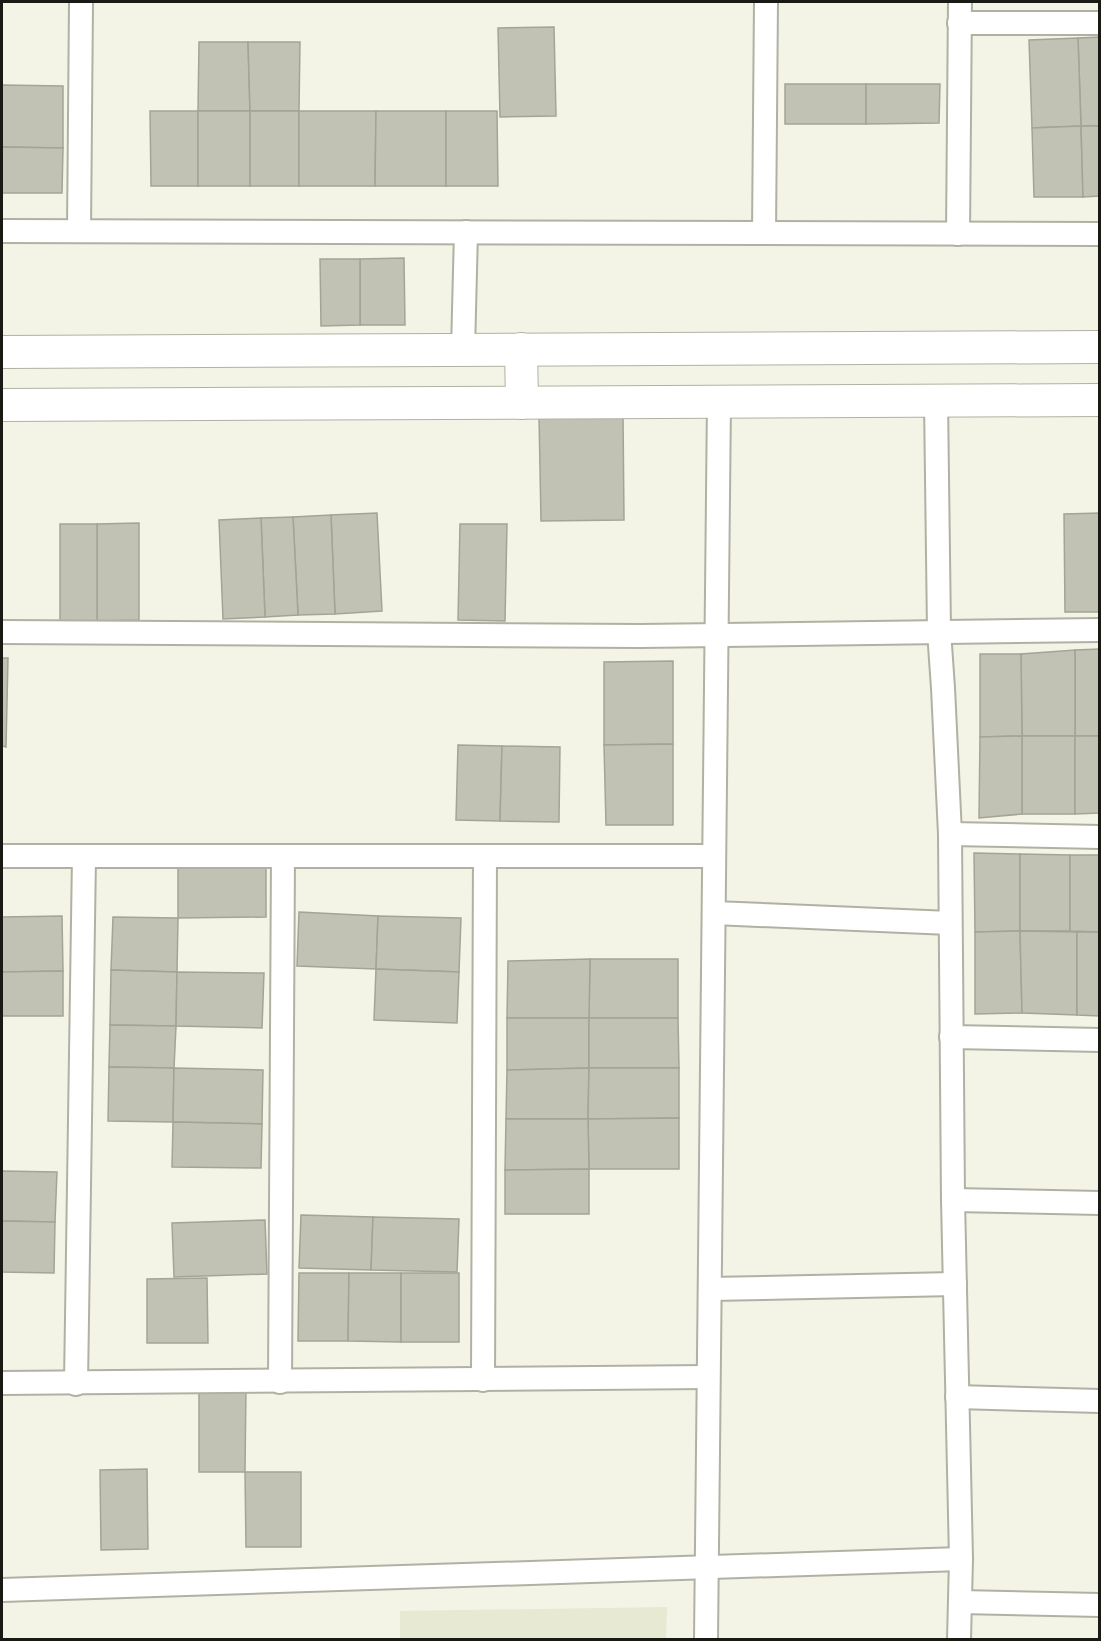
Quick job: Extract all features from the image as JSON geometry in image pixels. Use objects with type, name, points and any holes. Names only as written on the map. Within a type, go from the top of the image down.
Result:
[{"type":"street","points":[[79,231],[81,2]]},
{"type":"street","points":[[764,233],[766,2]]},
{"type":"street","points":[[957,234],[960,12],[1100,23]]},
{"type":"street","points":[[2,231],[1100,234]]},
{"type":"street","points":[[463,350],[466,232]]},
{"type":"street","points":[[2,352],[1100,347]]},
{"type":"street","points":[[521,349],[522,403]]},
{"type":"street","points":[[936,400],[939,631],[944,688],[950,834],[953,1200],[961,1559],[959,1640]]},
{"type":"street","points":[[2,405],[1100,400]]},
{"type":"street","points":[[706,1640],[719,401]]},
{"type":"street","points":[[2,632],[717,635],[1100,630]]},
{"type":"street","points":[[950,834],[1100,837]]},
{"type":"street","points":[[2,856],[714,856]]},
{"type":"street","points":[[76,1384],[84,856]]},
{"type":"street","points":[[280,1382],[283,856]]},
{"type":"street","points":[[483,1380],[485,856]]},
{"type":"street","points":[[714,913],[950,923]]},
{"type":"street","points":[[951,1037],[1100,1040]]},
{"type":"street","points":[[953,1200],[1100,1203]]},
{"type":"street","points":[[710,1289],[955,1284]]},
{"type":"street","points":[[2,1383],[708,1377]]},
{"type":"street","points":[[957,1397],[1100,1401]]},
{"type":"street","points":[[2,1590],[961,1559]]},
{"type":"street","points":[[960,1602],[1100,1605]]},
{"type":"shaded area","points":[[667,1607],[666,1639],[400,1639],[400,1611]]},
{"type":"building","points":[[554,27],[556,116],[500,117],[498,28]]},
{"type":"building","points":[[1100,37],[1100,126],[1081,126],[1078,38]]},
{"type":"building","points":[[1078,38],[1081,126],[1032,128],[1029,40]]},
{"type":"building","points":[[199,42],[248,42],[250,111],[198,111]]},
{"type":"building","points":[[248,42],[300,42],[299,111],[250,111]]},
{"type":"building","points":[[785,84],[866,84],[866,124],[785,124]]},
{"type":"building","points":[[866,84],[940,84],[939,123],[866,124]]},
{"type":"building","points":[[2,85],[63,86],[63,148],[2,147]]},
{"type":"building","points":[[150,111],[198,111],[198,186],[151,186]]},
{"type":"building","points":[[198,111],[250,111],[250,186],[198,186]]},
{"type":"building","points":[[250,111],[299,111],[299,186],[250,186]]},
{"type":"building","points":[[299,111],[376,111],[375,186],[299,186]]},
{"type":"building","points":[[376,111],[446,111],[446,186],[375,186]]},
{"type":"building","points":[[446,111],[497,111],[498,186],[446,186]]},
{"type":"building","points":[[1081,126],[1083,197],[1034,197],[1032,128]]},
{"type":"building","points":[[1081,126],[1100,126],[1100,196],[1083,197]]},
{"type":"building","points":[[2,147],[63,148],[62,193],[2,193]]},
{"type":"building","points":[[404,258],[405,325],[360,325],[360,259]]},
{"type":"building","points":[[320,259],[360,259],[360,325],[321,326]]},
{"type":"building","points":[[623,414],[624,520],[541,521],[539,415]]},
{"type":"building","points":[[377,513],[382,611],[335,614],[331,515]]},
{"type":"building","points":[[1100,513],[1100,612],[1065,612],[1064,514]]},
{"type":"building","points":[[331,515],[335,614],[298,615],[293,517]]},
{"type":"building","points":[[293,517],[298,615],[265,617],[261,518]]},
{"type":"building","points":[[261,518],[265,617],[223,619],[219,520]]},
{"type":"building","points":[[139,523],[139,620],[97,621],[97,524]]},
{"type":"building","points":[[60,524],[97,524],[97,621],[60,621]]},
{"type":"building","points":[[460,524],[507,524],[505,621],[458,620]]},
{"type":"building","points":[[1100,649],[1100,736],[1075,736],[1075,650]]},
{"type":"building","points":[[1075,650],[1075,736],[1022,736],[1021,654]]},
{"type":"building","points":[[980,654],[1021,654],[1022,736],[980,737]]},
{"type":"building","points":[[2,658],[8,658],[6,747],[2,746]]},
{"type":"building","points":[[673,661],[673,744],[604,745],[604,662]]},
{"type":"building","points":[[1022,736],[1075,736],[1075,814],[1022,814]]},
{"type":"building","points":[[1022,736],[1022,814],[979,818],[980,737]]},
{"type":"building","points":[[1075,736],[1100,736],[1100,813],[1075,814]]},
{"type":"building","points":[[673,744],[673,825],[606,825],[604,745]]},
{"type":"building","points":[[458,745],[502,746],[500,821],[456,820]]},
{"type":"building","points":[[502,746],[560,747],[559,822],[500,821]]},
{"type":"building","points":[[974,853],[1020,854],[1020,931],[975,932]]},
{"type":"building","points":[[1020,854],[1070,855],[1070,931],[1020,931]]},
{"type":"building","points":[[1070,855],[1100,855],[1100,932],[1070,931]]},
{"type":"building","points":[[266,860],[266,917],[178,918],[178,861]]},
{"type":"building","points":[[299,912],[378,916],[376,969],[297,966]]},
{"type":"building","points":[[62,916],[63,971],[2,972],[2,917]]},
{"type":"building","points":[[378,916],[461,918],[459,972],[376,969]]},
{"type":"building","points":[[113,917],[178,918],[177,972],[111,970]]},
{"type":"building","points":[[1020,931],[1022,1013],[975,1014],[975,932]]},
{"type":"building","points":[[1020,931],[1077,932],[1077,1015],[1022,1013]]},
{"type":"building","points":[[1077,932],[1100,932],[1100,1016],[1077,1015]]},
{"type":"building","points":[[590,959],[678,959],[678,1018],[589,1018]]},
{"type":"building","points":[[590,959],[589,1018],[507,1018],[508,961]]},
{"type":"building","points":[[376,969],[459,972],[457,1023],[374,1020]]},
{"type":"building","points":[[111,970],[177,972],[176,1026],[110,1025]]},
{"type":"building","points":[[63,971],[63,1016],[2,1016],[2,972]]},
{"type":"building","points":[[177,972],[264,973],[262,1028],[176,1026]]},
{"type":"building","points":[[507,1018],[589,1018],[589,1068],[507,1070]]},
{"type":"building","points":[[589,1018],[678,1018],[679,1068],[589,1068]]},
{"type":"building","points":[[110,1025],[176,1026],[174,1068],[109,1067]]},
{"type":"building","points":[[109,1067],[174,1068],[173,1122],[108,1121]]},
{"type":"building","points":[[174,1068],[263,1070],[262,1124],[173,1122]]},
{"type":"building","points":[[589,1068],[588,1119],[506,1119],[507,1070]]},
{"type":"building","points":[[589,1068],[679,1068],[679,1118],[588,1119]]},
{"type":"building","points":[[679,1118],[679,1169],[589,1169],[588,1119]]},
{"type":"building","points":[[506,1119],[588,1119],[589,1169],[505,1170]]},
{"type":"building","points":[[173,1122],[262,1124],[261,1168],[172,1167]]},
{"type":"building","points":[[589,1169],[589,1214],[505,1214],[505,1170]]},
{"type":"building","points":[[2,1171],[57,1172],[55,1222],[2,1221]]},
{"type":"building","points":[[301,1215],[373,1217],[371,1270],[299,1268]]},
{"type":"building","points":[[373,1217],[459,1219],[457,1272],[371,1270]]},
{"type":"building","points":[[265,1220],[267,1274],[174,1277],[172,1223]]},
{"type":"building","points":[[2,1221],[55,1222],[54,1273],[2,1272]]},
{"type":"building","points":[[299,1273],[349,1273],[348,1341],[298,1341]]},
{"type":"building","points":[[349,1273],[401,1273],[401,1342],[348,1341]]},
{"type":"building","points":[[401,1273],[459,1273],[459,1342],[401,1342]]},
{"type":"building","points":[[207,1278],[208,1343],[147,1343],[147,1279]]},
{"type":"building","points":[[199,1385],[246,1386],[245,1472],[199,1472]]},
{"type":"building","points":[[147,1469],[148,1549],[101,1550],[100,1470]]},
{"type":"building","points":[[245,1472],[301,1472],[301,1547],[246,1547]]}]
